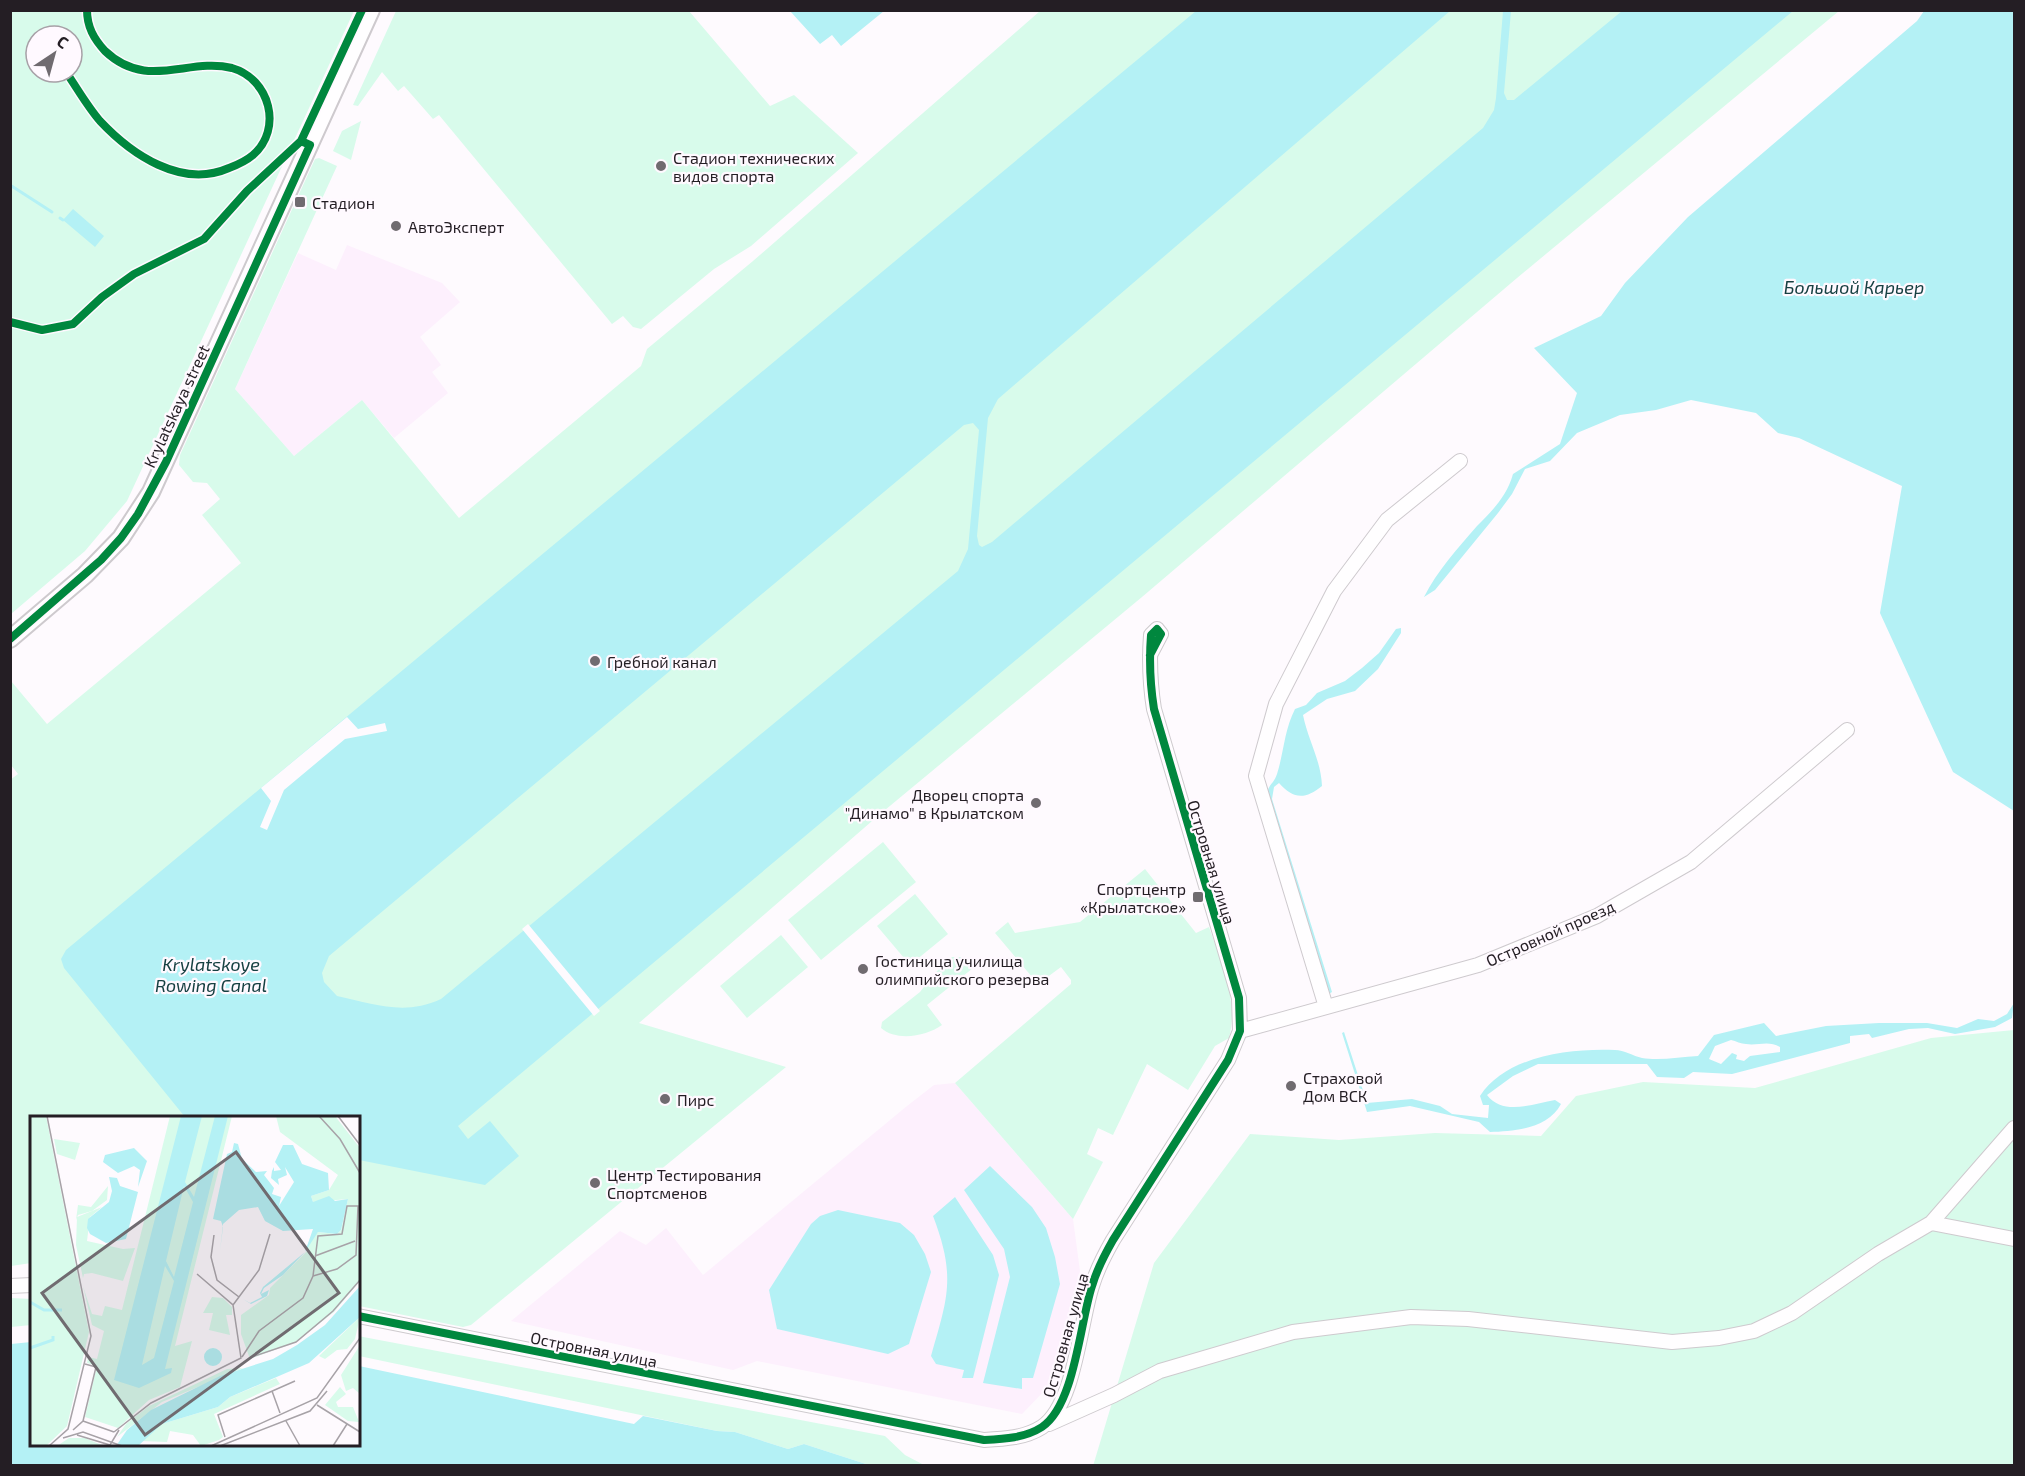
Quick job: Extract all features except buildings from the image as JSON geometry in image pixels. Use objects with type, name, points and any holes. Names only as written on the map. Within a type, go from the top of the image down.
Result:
[{"type":"main road","name":"Krylatskaya street","points":[[10,639],[101,560],[122,538],[146,499],[166,462],[371,10]]},
{"type":"street","points":[[1326,1006],[1256,776],[1276,704],[1334,591],[1387,520],[1460,461]]},
{"type":"street","name":"Островная улица","points":[[360,1316],[956,1436],[984,1440],[1005,1439],[1020,1437],[1044,1426],[1057,1411],[1066,1387],[1091,1286],[1100,1264],[1113,1239],[1228,1060],[1240,1031],[1239,998],[1154,709],[1149,674],[1151,635]]},
{"type":"street","name":"Островной проезд","points":[[1240,1031],[1478,964],[1597,916],[1691,862],[1847,730]]},
{"type":"street","points":[[1044,1426],[1114,1395],[1160,1371],[1293,1332],[1411,1317],[1468,1319],[1672,1342],[1719,1338],[1754,1331],[1791,1313],[1878,1254],[1931,1222],[2014,1128]]},
{"type":"street","points":[[1931,1222],[2014,1239]]},
{"type":"street","points":[[10,1286],[30,1285]]},
{"type":"street","points":[[1005,1439],[1022,1445]]},
{"type":"shaded area","points":[[347,245],[442,283],[460,302],[420,337],[441,365],[432,372],[448,393],[394,438],[362,400],[294,456],[235,389],[298,253],[336,270]]},
{"type":"shaded area","points":[[955,1083],[1073,1219],[1080,1271],[1052,1383],[1022,1414],[757,1361],[733,1370],[511,1321],[620,1231],[646,1245],[666,1228],[703,1275],[934,1085]]},
{"type":"green space","points":[[11,11],[354,11],[127,501],[85,551],[11,614]]},
{"type":"green space","name":"Стадион технических видов спорта","points":[[396,11],[689,11],[770,106],[794,95],[858,153],[751,246],[714,269],[641,329],[633,327],[623,316],[612,324],[439,115],[433,119],[404,86],[398,91],[382,72],[358,106],[353,105]]},
{"type":"green space","name":"Гребной канал","points":[[1040,11],[1839,11],[1517,278],[1142,597],[879,815],[639,1023],[786,1067],[471,1325],[463,1327],[360,1306],[360,1116],[30,1116],[30,1263],[11,1266],[10,780],[18,774],[11,765],[11,681],[47,724],[241,563],[202,515],[220,499],[207,483],[193,482],[179,465],[180,455],[315,159],[319,158],[337,166],[235,389],[294,456],[362,400],[459,518],[641,366],[647,349],[753,261]]},
{"type":"green space","points":[[361,121],[351,160],[333,151],[342,131]]},
{"type":"green space","points":[[883,842],[916,882],[821,960],[788,920]]},
{"type":"green space","points":[[1145,869],[1196,933],[1209,927],[1227,982],[1232,1024],[1229,1038],[1215,1046],[1188,1090],[1147,1064],[1113,1135],[1098,1128],[1087,1154],[1103,1162],[1073,1219],[955,1083],[1071,984],[1071,980],[1061,967],[1038,984],[995,933],[1008,922],[1015,933],[1080,922]]},
{"type":"green space","points":[[915,894],[948,934],[910,965],[877,926]]},
{"type":"green space","points":[[781,935],[808,967],[747,1018],[720,986]]},
{"type":"green space","points":[[952,957],[961,957],[978,964],[927,1005],[942,1025],[912,1036],[895,1035],[881,1028],[882,1022],[920,992],[934,974]]},
{"type":"green space","points":[[2014,1030],[2014,1465],[1093,1466],[1154,1263],[1250,1134],[1339,1140],[1435,1133],[1541,1136],[1576,1096],[1643,1082],[1755,1088],[1931,1038]]},
{"type":"green space","points":[[11,1298],[30,1299],[30,1325],[11,1327]]},
{"type":"green space","points":[[360,1336],[885,1436],[905,1455],[924,1465],[869,1465],[804,1444],[788,1449],[735,1432],[717,1431],[360,1356]]},
{"type":"water","points":[[790,11],[884,11],[841,46],[832,35],[820,44]]},
{"type":"water","name":"Krylatskoye Rowing Canal","points":[[1196,11],[1450,11],[998,399],[988,418],[977,536],[979,545],[982,547],[992,542],[1483,128],[1494,110],[1503,11],[1511,11],[1504,93],[1507,100],[1514,100],[1622,11],[1793,11],[458,1126],[468,1139],[490,1121],[519,1156],[485,1185],[360,1160],[360,1116],[184,1116],[64,968],[61,959],[66,950]],"holes":[[[973,423],[979,430],[968,549],[958,571],[441,999],[414,1007],[389,1007],[337,996],[324,982],[322,973],[329,956],[964,425]]]},
{"type":"water","name":"Большой Карьер","points":[[1924,11],[2014,11],[2014,811],[1953,772],[1880,613],[1902,486],[1799,438],[1778,433],[1756,413],[1691,400],[1656,410],[1620,415],[1577,433],[1550,461],[1525,469],[1512,494],[1498,513],[1435,590],[1424,597],[1448,560],[1499,502],[1513,474],[1560,444],[1577,393],[1534,348],[1601,316],[1625,283],[1688,217],[1917,21]]},
{"type":"water","points":[[73,209],[104,236],[95,247],[63,220]]},
{"type":"water","points":[[1401,628],[1401,633],[1378,669],[1355,691],[1327,699],[1303,715],[1319,767],[1322,786],[1310,794],[1299,796],[1289,792],[1279,783],[1274,787],[1272,799],[1332,992],[1327,995],[1266,800],[1267,794],[1277,774],[1295,709],[1306,705],[1317,693],[1345,681],[1379,653],[1396,629]]},
{"type":"water","points":[[2014,1003],[2012,1018],[1995,1027],[1955,1034],[1928,1028],[1909,1029],[1872,1038],[1869,1034],[1850,1036],[1850,1043],[1732,1074],[1693,1072],[1684,1078],[1657,1077],[1647,1064],[1538,1064],[1513,1076],[1487,1095],[1501,1105],[1509,1107],[1528,1106],[1555,1100],[1561,1104],[1548,1119],[1539,1124],[1509,1131],[1490,1132],[1479,1122],[1410,1106],[1367,1112],[1342,1033],[1344,1032],[1367,1103],[1412,1099],[1440,1106],[1452,1114],[1488,1118],[1489,1105],[1483,1105],[1480,1096],[1491,1082],[1522,1063],[1559,1053],[1615,1050],[1642,1058],[1655,1059],[1698,1056],[1714,1035],[1764,1023],[1776,1036],[1826,1026],[1879,1023],[1927,1023],[1957,1028],[1978,1019],[1994,1021],[2007,1014]],"holes":[[[1731,1040],[1744,1044],[1771,1044],[1780,1047],[1780,1052],[1750,1056],[1744,1061],[1736,1059],[1737,1055],[1732,1053],[1721,1064],[1709,1059],[1715,1046]]]},
{"type":"water","points":[[990,1166],[1032,1207],[1046,1228],[1060,1284],[1033,1378],[1022,1378],[1022,1389],[983,1383],[1010,1277],[1004,1249],[964,1190]]},
{"type":"water","points":[[955,1197],[993,1255],[999,1275],[973,1378],[962,1378],[964,1370],[936,1364],[931,1356],[942,1318],[947,1286],[945,1255],[933,1216]]},
{"type":"water","points":[[838,1210],[900,1223],[914,1235],[925,1254],[931,1272],[909,1344],[888,1354],[777,1329],[769,1290],[811,1224],[820,1216]]},
{"type":"water","points":[[30,1342],[30,1446],[360,1446],[360,1366],[634,1424],[643,1416],[717,1431],[735,1432],[788,1449],[804,1444],[869,1465],[11,1465],[11,1344]]},
{"type":"pier","points":[[347,717],[358,729],[385,723],[387,731],[345,739],[284,790],[267,830],[260,827],[271,801],[261,788]]},
{"type":"pier","points":[[528,924],[600,1011],[594,1016],[522,929]]},
{"type":"waterway","points":[[10,185],[52,212]]},
{"type":"cycle path","points":[[74,84],[95,115],[112,133],[142,156],[175,171],[193,174],[211,173],[235,166],[253,155],[268,132],[270,119],[268,106],[256,83],[245,74],[232,68],[216,66],[152,71],[136,69],[121,63],[105,51],[94,37],[88,22],[87,10]]},
{"type":"cycle path","points":[[10,322],[42,330],[73,324],[102,297],[134,274],[204,239],[247,191],[301,141],[362,10]]},
{"type":"cycle path","points":[[10,639],[101,560],[138,514],[166,462],[310,145],[301,141]]},
{"type":"cycle path","points":[[1157,629],[1161,634],[1150,655],[1151,635],[1157,629]]},
{"type":"cycle path","points":[[360,1316],[984,1440],[1021,1436],[1042,1427],[1053,1416],[1069,1382],[1092,1286],[1104,1256],[1228,1060],[1240,1031],[1239,998],[1154,709],[1150,655]]},
{"type":"place","name":"Стадион технических видов спорта","points":[[661,166]]},
{"type":"place","name":"Стадион","points":[[300,202]]},
{"type":"place","name":"АвтоЭксперт","points":[[396,226]]},
{"type":"place","name":"Гребной канал","points":[[595,661]]},
{"type":"place","name":"Дворец спорта \"Динамо\" в Крылатском","points":[[1036,803]]},
{"type":"place","name":"Спортцентр «Крылатское»","points":[[1198,897]]},
{"type":"place","name":"Гостиница училища олимпийского резерва","points":[[863,969]]},
{"type":"place","name":"Страховой Дом ВСК","points":[[1291,1086]]},
{"type":"place","name":"Пирс","points":[[665,1099]]},
{"type":"place","name":"Центр Тестирования Спортсменов","points":[[595,1183]]}]
